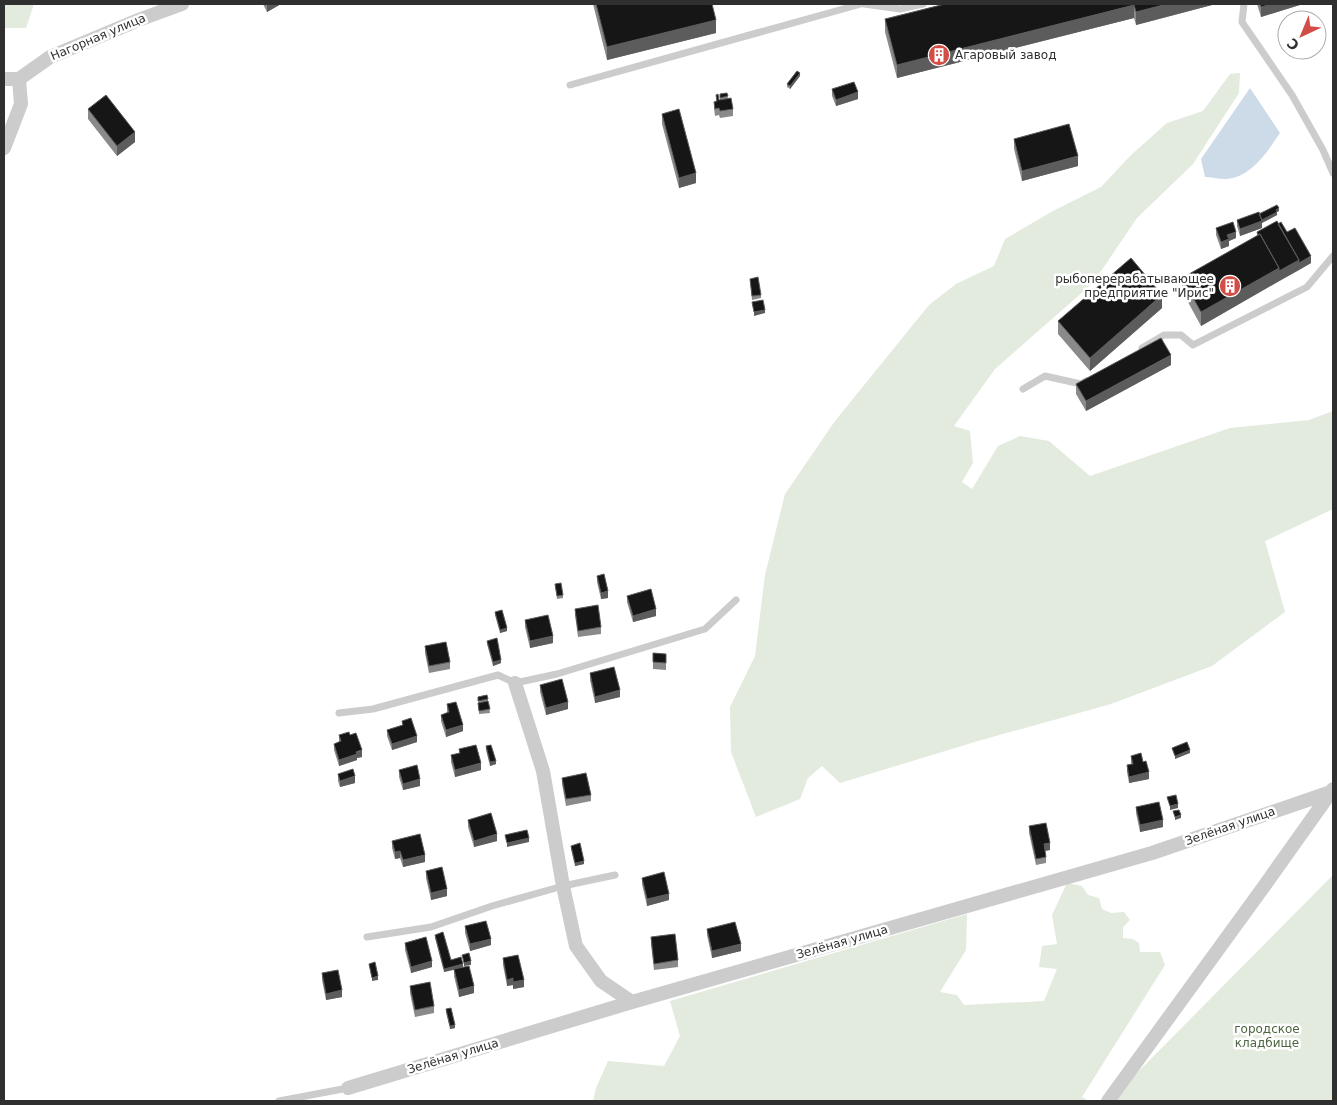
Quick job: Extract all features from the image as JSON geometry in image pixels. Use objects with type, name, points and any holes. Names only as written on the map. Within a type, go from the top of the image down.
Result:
[{"type":"street","name":"Нагорная улица","points":[[18,79],[50,56],[182,4]]},
{"type":"street","points":[[4,79],[18,79],[21,104],[4,148]]},
{"type":"street","points":[[515,683],[543,771],[563,886],[576,946],[600,981],[632,1002]]},
{"type":"street","points":[[1108,1101],[1266,885],[1332,790]]},
{"type":"street","name":"Зелёная улица","points":[[348,1088],[632,1002],[1152,853],[1332,790]]},
{"type":"lane","points":[[570,85],[862,4],[900,9],[924,4]]},
{"type":"lane","points":[[1244,4],[1242,22],[1292,95],[1323,150],[1333,173]]},
{"type":"lane","points":[[1139,350],[1164,335],[1181,335],[1193,345],[1308,287],[1333,256]]},
{"type":"lane","points":[[1023,389],[1045,376],[1081,384],[1089,379]]},
{"type":"lane","points":[[340,713],[373,710],[498,675],[515,683],[557,674],[704,629],[736,600]]},
{"type":"lane","points":[[366,938],[431,927],[492,906],[563,886],[615,875]]},
{"type":"lane","points":[[279,1101],[348,1088]]},
{"type":"green space","points":[[4,4],[34,4],[26,28],[4,28]]},
{"type":"green space","points":[[1240,73],[1239,93],[1193,164],[1137,218],[1093,283],[995,369],[954,426],[970,431],[973,463],[962,482],[972,489],[998,446],[1020,436],[1049,441],[1090,476],[1230,428],[1309,420],[1333,411],[1333,509],[1265,541],[1285,612],[1212,666],[1111,704],[978,741],[840,783],[822,766],[808,778],[800,799],[756,817],[731,752],[730,707],[755,656],[765,575],[785,494],[835,421],[929,305],[956,284],[994,266],[1005,239],[1053,211],[1101,187],[1131,155],[1167,123],[1203,111],[1230,74]]},
{"type":"green space","name":"городское кладбище","points":[[1333,875],[1333,1101],[1112,1101],[1127,1083]]},
{"type":"green space","points":[[1067,883],[1082,886],[1088,895],[1099,898],[1102,909],[1111,913],[1124,912],[1130,920],[1123,927],[1123,938],[1133,939],[1139,943],[1140,952],[1160,952],[1165,965],[1082,1097],[1089,1101],[593,1101],[596,1088],[608,1061],[664,1066],[680,1036],[670,1001],[967,914],[966,950],[940,992],[957,995],[964,1005],[1044,1001],[1057,969],[1039,967],[1042,946],[1057,944],[1052,915]]},
{"type":"water","points":[[1250,88],[1280,133],[1257,163],[1243,174],[1225,179],[1205,177],[1201,159]]},
{"type":"building","points":[[596,4],[712,4],[716,20],[607,47]]},
{"type":"building","name":"Агаровый завод","points":[[945,4],[1167,4],[1136,12],[1134,5],[897,65],[885,19]]},
{"type":"building","points":[[1260,4],[1272,4],[1261,7]]},
{"type":"building","points":[[797,71],[800,73],[790,86],[787,84]]},
{"type":"building","points":[[854,82],[858,92],[836,100],[832,89]]},
{"type":"building","points":[[727,93],[728,96],[720,98],[720,94]]},
{"type":"building","points":[[718,94],[719,100],[731,98],[733,109],[720,111],[719,108],[715,109],[714,102],[717,101],[716,95]]},
{"type":"building","points":[[106,95],[135,132],[117,146],[88,109]]},
{"type":"building","points":[[679,109],[696,173],[679,178],[662,114]]},
{"type":"building","points":[[1069,124],[1078,156],[1022,171],[1014,139]]},
{"type":"building","points":[[1277,205],[1279,208],[1276,210],[1277,212],[1262,220],[1259,214]]},
{"type":"building","points":[[1259,212],[1262,221],[1240,229],[1237,220]]},
{"type":"building","points":[[1277,221],[1299,260],[1279,271],[1260,234],[1258,235],[1257,232]]},
{"type":"building","points":[[1233,222],[1236,232],[1227,235],[1229,239],[1221,242],[1216,228]]},
{"type":"building","points":[[1281,222],[1287,232],[1295,228],[1311,256],[1299,263],[1278,224]]},
{"type":"building","name":"рыбоперерабатывающее предприятие \"Ирис\"","points":[[1260,234],[1279,268],[1201,312],[1182,278]]},
{"type":"building","points":[[1131,258],[1162,295],[1090,358],[1058,321]]},
{"type":"building","points":[[758,277],[761,295],[752,296],[750,279]]},
{"type":"building","points":[[763,300],[765,310],[754,312],[752,302]]},
{"type":"building","points":[[1161,338],[1171,355],[1086,401],[1076,384]]},
{"type":"building","points":[[604,574],[608,591],[601,593],[597,576]]},
{"type":"building","points":[[561,583],[563,595],[557,596],[555,584]]},
{"type":"building","points":[[651,589],[656,609],[633,616],[627,596]]},
{"type":"building","points":[[598,605],[601,627],[578,631],[575,609]]},
{"type":"building","points":[[502,610],[507,628],[500,630],[495,612]]},
{"type":"building","points":[[548,615],[553,636],[530,641],[525,620]]},
{"type":"building","points":[[497,638],[501,660],[493,662],[487,641]]},
{"type":"building","points":[[446,642],[450,662],[429,666],[425,646]]},
{"type":"building","points":[[653,653],[666,654],[666,663],[653,662]]},
{"type":"building","points":[[614,667],[620,690],[595,697],[590,673]]},
{"type":"building","points":[[562,679],[568,702],[546,708],[540,685]]},
{"type":"building","points":[[487,695],[488,699],[478,701],[478,697]]},
{"type":"building","points":[[488,701],[490,709],[479,711],[478,703]]},
{"type":"building","points":[[456,702],[463,725],[446,730],[441,715],[449,712],[447,704]]},
{"type":"building","points":[[411,718],[417,736],[392,744],[387,730],[403,725],[402,721]]},
{"type":"building","points":[[349,732],[350,735],[356,733],[362,750],[356,752],[357,754],[339,760],[334,744],[341,741],[339,735]]},
{"type":"building","points":[[1187,742],[1190,750],[1175,756],[1172,748]]},
{"type":"building","points":[[476,745],[481,763],[455,770],[451,755],[460,753],[459,749]]},
{"type":"building","points":[[491,745],[496,761],[490,762],[486,746]]},
{"type":"building","points":[[1141,753],[1143,762],[1146,761],[1149,772],[1129,777],[1127,765],[1133,764],[1131,756]]},
{"type":"building","points":[[417,765],[420,779],[403,784],[399,770]]},
{"type":"building","points":[[353,769],[355,776],[340,781],[338,774]]},
{"type":"building","points":[[586,773],[591,795],[566,799],[562,778]]},
{"type":"building","points":[[1176,795],[1178,804],[1170,806],[1167,797]]},
{"type":"building","points":[[1159,802],[1163,820],[1140,825],[1136,807]]},
{"type":"building","points":[[1179,810],[1181,815],[1175,817],[1173,811]]},
{"type":"building","points":[[491,813],[497,834],[474,841],[468,820]]},
{"type":"building","points":[[1046,823],[1050,843],[1044,844],[1046,857],[1036,859],[1029,826]]},
{"type":"building","points":[[527,830],[529,838],[507,843],[505,835]]},
{"type":"building","points":[[420,834],[425,855],[403,860],[400,851],[395,852],[392,841]]},
{"type":"building","points":[[580,843],[584,861],[575,863],[571,846]]},
{"type":"building","points":[[442,867],[447,889],[431,893],[426,871]]},
{"type":"building","points":[[664,872],[669,894],[647,899],[642,878]]},
{"type":"building","points":[[486,921],[491,939],[470,944],[465,926]]},
{"type":"building","points":[[735,922],[741,944],[712,951],[707,929]]},
{"type":"building","points":[[443,932],[451,960],[461,957],[463,964],[444,969],[435,935]]},
{"type":"building","points":[[675,934],[678,960],[654,964],[651,937]]},
{"type":"building","points":[[426,937],[432,961],[411,967],[405,943]]},
{"type":"building","points":[[469,953],[471,961],[464,963],[462,955]]},
{"type":"building","points":[[518,955],[524,980],[513,982],[513,978],[507,980],[503,958]]},
{"type":"building","points":[[375,962],[378,976],[372,978],[369,964]]},
{"type":"building","points":[[469,966],[474,986],[459,990],[454,969]]},
{"type":"building","points":[[338,970],[342,990],[326,994],[322,973]]},
{"type":"building","points":[[430,982],[434,1006],[415,1010],[410,986]]},
{"type":"building","points":[[451,1008],[455,1025],[450,1026],[446,1009]]},
{"type":"place","name":"Агаровый завод","points":[[939,55]]},
{"type":"place","name":"рыбоперерабатывающее предприятие \"Ирис\"","points":[[1230,286]]}]
